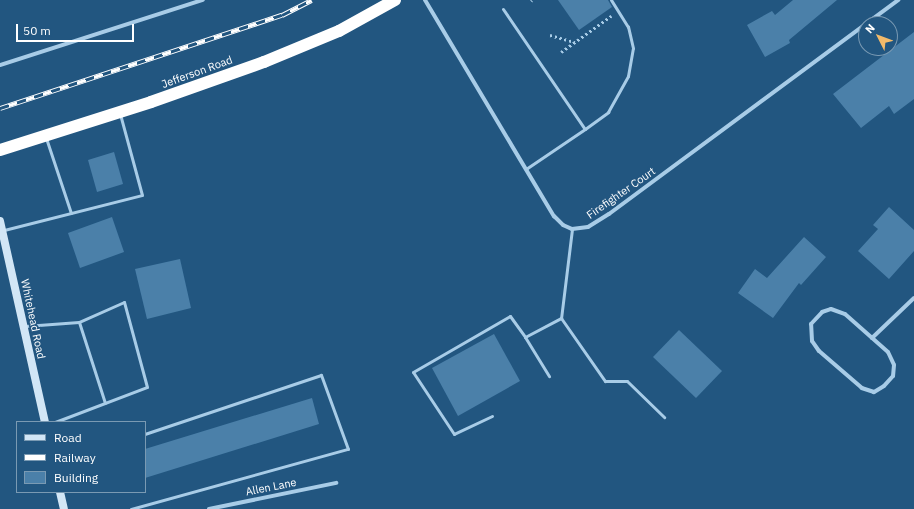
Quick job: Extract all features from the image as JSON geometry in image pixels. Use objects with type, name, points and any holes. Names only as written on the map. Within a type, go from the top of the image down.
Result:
[{"type":"highway","name":"Jefferson Road","points":[[0,150],[119,112],[270,59],[339,31],[395,0]]},
{"type":"main road","name":"Whitehead Road","points":[[0,221],[45,421]]},
{"type":"main road","points":[[60,493],[64,509]]},
{"type":"street","points":[[0,65],[203,0]]},
{"type":"street","points":[[425,0],[554,216],[562,225],[572,230]]},
{"type":"street","name":"Firefighter Court","points":[[572,230],[588,227],[609,214],[898,0]]},
{"type":"street","points":[[872,338],[914,298]]},
{"type":"street","points":[[831,309],[845,314],[872,338],[888,352],[894,365],[893,376],[874,392],[862,388],[850,380],[819,351],[812,341],[810,332],[817,317],[831,309]]},
{"type":"street","name":"Allen Lane","points":[[209,509],[336,484]]},
{"type":"lane","points":[[526,169],[608,112],[628,76],[633,48],[628,27],[611,0]]},
{"type":"lane","points":[[503,9],[585,129]]},
{"type":"lane","points":[[2,231],[142,195],[119,112]]},
{"type":"lane","points":[[45,136],[71,213]]},
{"type":"lane","points":[[572,230],[561,318],[605,381],[627,381],[664,417]]},
{"type":"lane","points":[[23,326],[79,322],[124,302],[147,387],[58,421]]},
{"type":"lane","points":[[492,416],[454,434],[413,372],[510,316],[549,376]]},
{"type":"lane","points":[[525,337],[561,318]]},
{"type":"lane","points":[[79,322],[105,403]]},
{"type":"lane","points":[[131,509],[348,449],[321,375],[146,434]]},
{"type":"path","points":[[561,52],[618,11]]},
{"type":"path","points":[[550,35],[576,42]]},
{"type":"building","points":[[558,0],[608,0],[612,7],[579,30]]},
{"type":"building","points":[[793,0],[837,0],[789,40],[790,43],[765,57],[747,25],[772,11],[775,15]]},
{"type":"building","points":[[914,32],[914,99],[894,114],[889,106],[861,128],[833,94],[883,56],[898,56],[898,44]]},
{"type":"building","points":[[114,152],[123,184],[97,192],[88,160]]},
{"type":"building","points":[[889,207],[914,230],[914,251],[889,279],[858,251],[878,229],[873,225]]},
{"type":"building","points":[[112,217],[124,252],[80,268],[68,233]]},
{"type":"building","points":[[804,237],[826,257],[801,285],[799,283],[773,318],[738,293],[755,269],[767,278]]},
{"type":"building","points":[[180,259],[191,308],[147,319],[135,269]]},
{"type":"building","points":[[679,330],[722,371],[696,398],[653,357]]},
{"type":"building","points":[[494,334],[520,381],[458,416],[432,368]]},
{"type":"building","points":[[312,398],[319,424],[146,478],[146,449]]},
{"type":"railway","points":[[0,108],[282,15],[311,0]]}]
